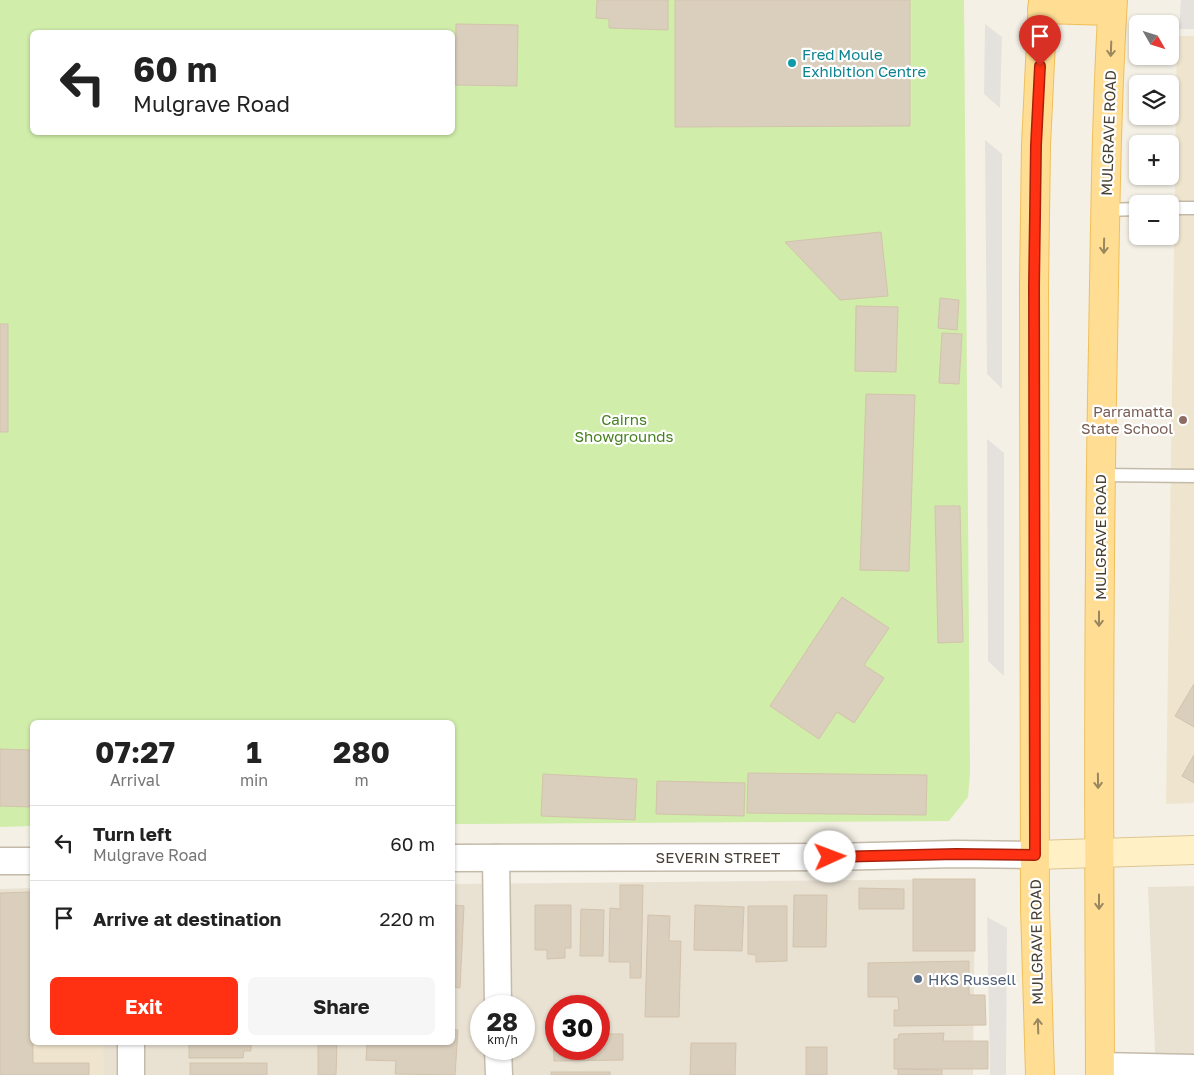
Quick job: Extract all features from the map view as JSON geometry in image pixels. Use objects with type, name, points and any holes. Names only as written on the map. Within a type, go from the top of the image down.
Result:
[{"type":"main road","points":[[1042,5],[1113,5]]},
{"type":"main road","name":"MULGRAVE ROAD","points":[[1040,1075],[1035,855],[1034,286],[1036,145],[1042,5]]},
{"type":"main road","name":"MULGRAVE ROAD","points":[[1100,1070],[1100,476],[1105,210],[1113,5]]},
{"type":"street","name":"SEVERIN STREET","points":[[455,858],[1035,855],[1194,850]]},
{"type":"street","points":[[496,858],[498,995]]},
{"type":"street","points":[[0,861],[30,860]]},
{"type":"street","points":[[131,1045],[131,1075]]},
{"type":"street","points":[[498,1060],[499,1075]]},
{"type":"street","points":[[1100,1070],[1194,1068]]},
{"type":"lane","points":[[1179,208],[1194,208]]},
{"type":"lane","points":[[1105,210],[1129,209]]},
{"type":"lane","points":[[1100,476],[1194,476]]},
{"type":"shaded area","points":[[1181,0],[1194,0],[1194,29],[1179,29]]},
{"type":"shaded area","points":[[985,24],[1002,37],[1000,108],[984,94]]},
{"type":"shaded area","name":"Parramatta State School","points":[[1179,36],[1194,36],[1194,803],[1166,804],[1174,245],[1179,245],[1179,195],[1175,195],[1175,185],[1179,185],[1179,135],[1176,135],[1176,125],[1179,125],[1179,75],[1176,75],[1177,65],[1179,65]]},
{"type":"shaded area","points":[[985,140],[1002,154],[1002,389],[987,374]]},
{"type":"shaded area","points":[[987,439],[1004,453],[1004,676],[988,661]]},
{"type":"shaded area","points":[[975,879],[973,1075],[0,1075],[0,889],[30,888],[30,1045],[455,1045],[455,884]]},
{"type":"shaded area","points":[[1194,886],[1194,1075],[1156,1075],[1148,887]]},
{"type":"shaded area","points":[[30,892],[30,1045],[103,1045],[104,1075],[0,1075],[0,893]]},
{"type":"shaded area","points":[[987,917],[1007,928],[1006,1075],[990,1075]]},
{"type":"green space","name":"Cairns Showgrounds","points":[[0,0],[964,0],[970,772],[968,797],[949,821],[455,824],[455,720],[30,720],[30,826],[0,827]]},
{"type":"building","points":[[597,0],[668,0],[668,30],[609,28],[609,19],[596,18]]},
{"type":"building","name":"Fred Moule Exhibition Centre","points":[[675,0],[910,0],[910,126],[675,127]]},
{"type":"building","points":[[456,24],[518,25],[517,86],[455,85]]},
{"type":"building","points":[[881,232],[888,296],[840,300],[785,242]]},
{"type":"building","points":[[940,298],[959,300],[957,330],[938,328]]},
{"type":"building","points":[[856,306],[898,307],[896,372],[855,371]]},
{"type":"building","points":[[0,324],[8,324],[8,432],[0,432]]},
{"type":"building","points":[[942,333],[962,334],[959,384],[939,383]]},
{"type":"building","points":[[866,394],[915,395],[909,571],[860,570]]},
{"type":"building","points":[[935,506],[960,506],[963,642],[938,643]]},
{"type":"building","points":[[842,597],[889,628],[864,665],[884,678],[854,723],[837,712],[819,739],[770,706]]},
{"type":"building","points":[[1194,684],[1194,727],[1175,716]]},
{"type":"building","points":[[0,749],[30,750],[30,807],[0,806]]},
{"type":"building","points":[[1194,755],[1194,783],[1182,776]]},
{"type":"building","points":[[748,773],[927,775],[926,815],[747,813]]},
{"type":"building","points":[[543,774],[637,779],[635,820],[541,816]]},
{"type":"building","points":[[657,781],[745,783],[744,816],[656,814]]},
{"type":"building","points":[[913,879],[975,879],[975,951],[913,951]]},
{"type":"building","points":[[620,885],[643,885],[641,978],[630,978],[630,962],[609,962],[610,908],[620,909]]},
{"type":"building","points":[[859,888],[904,889],[904,909],[859,909]]},
{"type":"building","points":[[30,892],[30,1045],[33,1045],[33,1063],[89,1063],[89,1075],[0,1075],[0,893]]},
{"type":"building","points":[[794,895],[827,895],[826,947],[793,947]]},
{"type":"building","points":[[455,905],[464,906],[460,988],[455,987]]},
{"type":"building","points":[[535,905],[571,905],[571,948],[565,948],[565,958],[547,959],[547,950],[535,950]]},
{"type":"building","points":[[695,905],[744,907],[742,951],[694,950]]},
{"type":"building","points":[[748,906],[787,906],[787,961],[756,962],[756,955],[748,954]]},
{"type":"building","points":[[581,909],[604,910],[603,956],[580,956]]},
{"type":"building","points":[[648,915],[670,916],[669,941],[681,941],[679,1017],[645,1017]]},
{"type":"building","name":"HKS Russell","points":[[969,961],[969,995],[985,995],[986,1025],[894,1026],[894,1010],[899,1010],[898,997],[868,997],[868,963]]},
{"type":"building","points":[[455,1030],[458,1030],[455,1075],[395,1074],[396,1061],[366,1060],[367,1045],[455,1045]]},
{"type":"building","points":[[944,1033],[943,1041],[988,1041],[988,1069],[894,1069],[894,1039],[898,1039],[899,1034]]},
{"type":"building","points":[[610,1034],[623,1034],[623,1060],[554,1061],[610,1060]]},
{"type":"building","points":[[691,1043],[736,1043],[735,1075],[690,1075]]},
{"type":"building","points":[[189,1045],[251,1045],[251,1051],[244,1051],[243,1058],[189,1058]]},
{"type":"building","points":[[318,1045],[337,1045],[336,1075],[318,1075]]},
{"type":"building","points":[[806,1047],[827,1047],[827,1075],[806,1075]]},
{"type":"building","points":[[190,1063],[267,1063],[267,1075],[190,1075]]},
{"type":"building","points":[[898,1069],[942,1070],[942,1075],[898,1075]]},
{"type":"building","points":[[551,1072],[610,1072],[610,1075],[551,1075]]},
{"type":"place","name":"Fred Moule Exhibition Centre","points":[[792,63]]},
{"type":"place","name":"Parramatta State School","points":[[1183,420]]},
{"type":"place","name":"HKS Russell","points":[[918,979]]},
{"type":"route","points":[[830,857],[956,854],[1035,855],[1034,286],[1036,145],[1040,66]]}]
